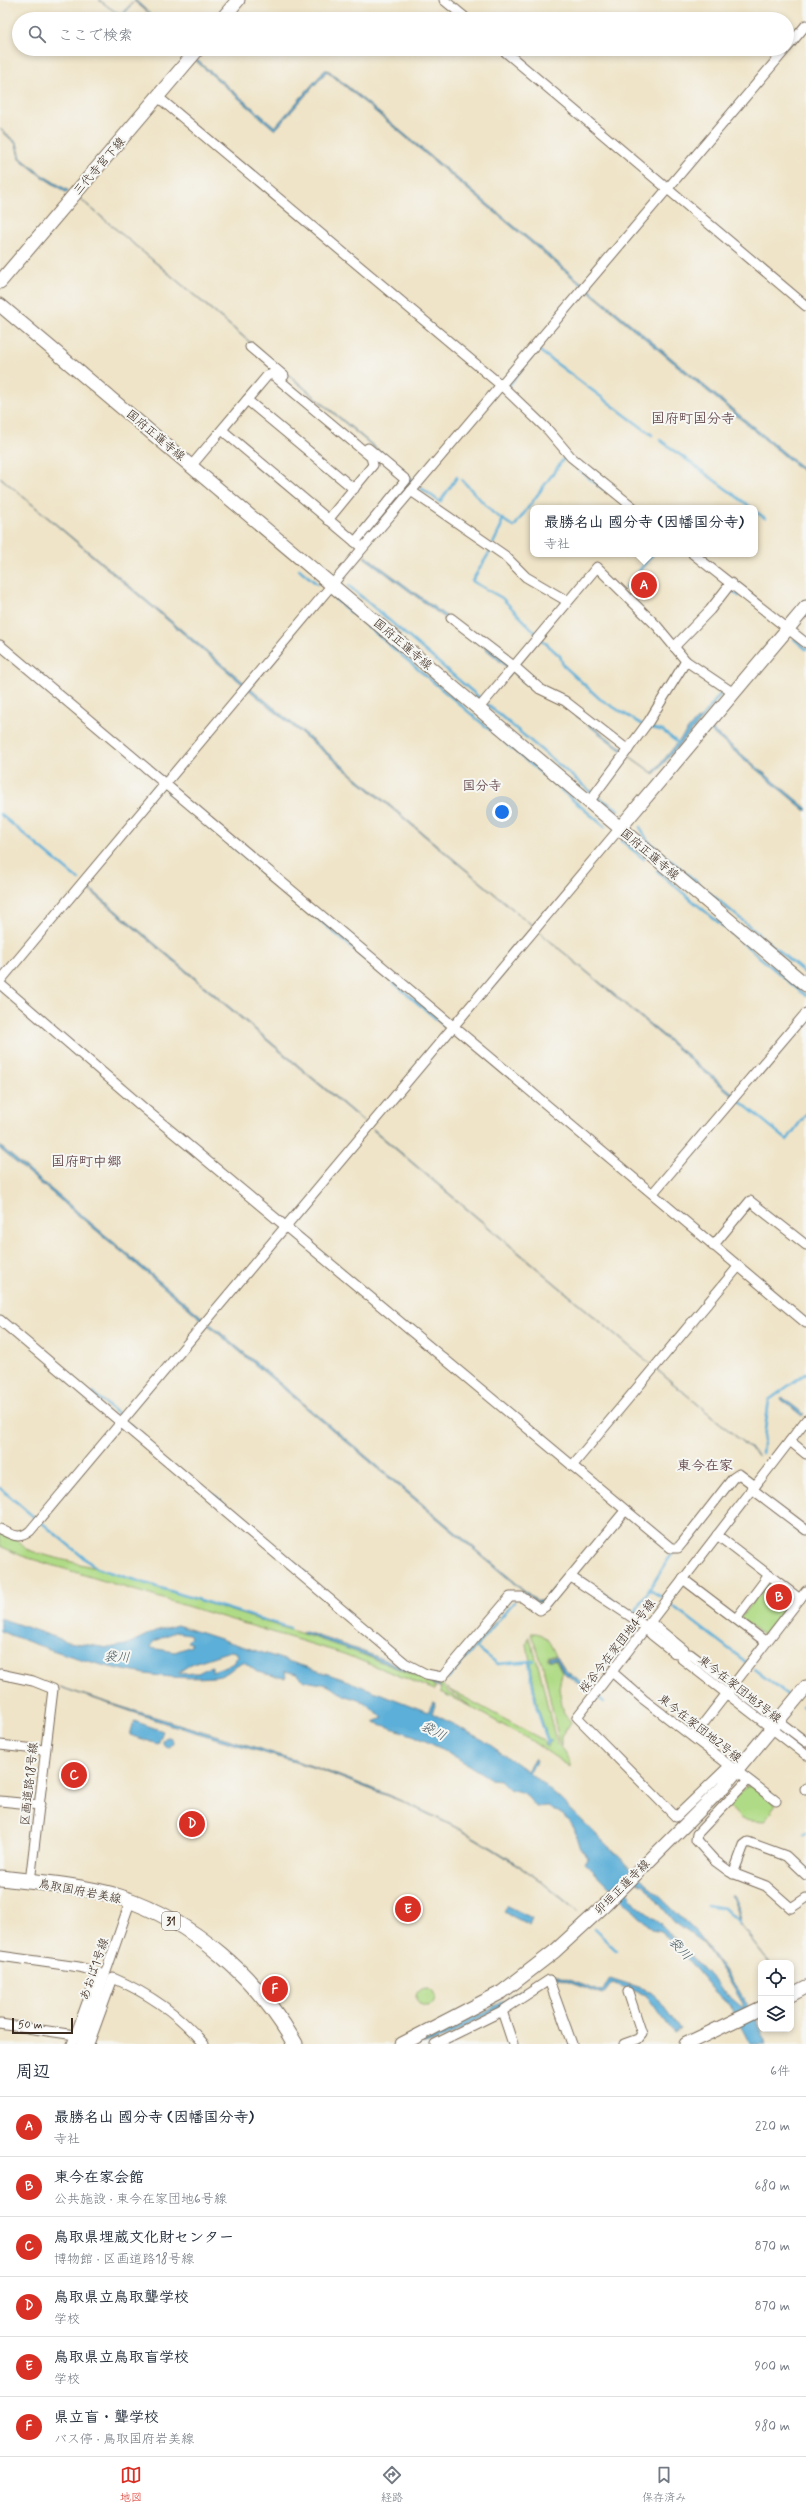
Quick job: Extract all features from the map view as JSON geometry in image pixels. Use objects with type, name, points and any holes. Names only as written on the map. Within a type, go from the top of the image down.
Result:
[{"type":"main road","points":[[228,12],[238,0]]},
{"type":"main road","name":"三代寺宮下線","points":[[0,282],[192,56]]},
{"type":"main road","name":"国府正蓮寺線","points":[[0,305],[192,465],[806,984]]},
{"type":"main road","points":[[620,828],[732,692],[806,606]]},
{"type":"main road","name":"卯垣正蓮寺線","points":[[402,2044],[502,1992],[534,1968],[604,1906],[738,1773],[806,1688]]},
{"type":"main road","name":"鳥取国府岩美線","points":[[0,1878],[120,1897],[187,1930],[240,1971],[282,2021],[295,2044]]},
{"type":"main road","points":[[794,1993],[806,1987]]},
{"type":"main road","points":[[686,2044],[703,2038],[758,2010]]},
{"type":"street","points":[[444,0],[458,12]]},
{"type":"street","points":[[794,40],[806,26]]},
{"type":"street","points":[[510,56],[806,306]]},
{"type":"street","points":[[780,56],[502,386],[362,548],[0,983],[146,1110],[572,1466],[624,1512],[671,1548],[678,1548],[733,1478],[739,1474],[806,1530]]},
{"type":"street","points":[[158,97],[502,386],[548,430],[571,457],[630,505]]},
{"type":"street","points":[[250,347],[406,480],[355,542]]},
{"type":"street","points":[[192,465],[267,376],[272,374],[371,457],[373,465],[328,520]]},
{"type":"street","points":[[247,400],[354,489]]},
{"type":"street","points":[[222,430],[362,548]]},
{"type":"street","points":[[411,491],[504,555],[526,577],[567,601]]},
{"type":"street","points":[[697,557],[806,643]]},
{"type":"street","points":[[479,708],[515,667],[567,601],[597,567],[657,626],[686,661],[732,692]]},
{"type":"street","points":[[674,647],[705,615],[731,583]]},
{"type":"street","points":[[451,618],[515,667],[540,689],[565,701],[628,750]]},
{"type":"street","points":[[0,645],[452,1027],[653,1193],[713,1246],[806,1323]]},
{"type":"street","points":[[589,802],[649,721],[686,661]]},
{"type":"street","points":[[0,1529],[16,1537],[23,1536],[30,1532],[620,828]]},
{"type":"street","points":[[653,1193],[806,1013]]},
{"type":"street","points":[[713,1246],[750,1201],[806,1245]]},
{"type":"street","points":[[572,1466],[738,1267]]},
{"type":"street","points":[[0,1320],[405,1663],[426,1674],[442,1677],[510,1597],[522,1597],[540,1610],[571,1577],[624,1512]]},
{"type":"street","name":"桜谷今在家団地4号線","points":[[738,1773],[676,1817],[577,1717],[806,1420]]},
{"type":"street","points":[[790,1441],[806,1454]]},
{"type":"street","points":[[717,1535],[800,1598]]},
{"type":"street","points":[[736,1619],[770,1575]]},
{"type":"street","points":[[571,1577],[642,1624],[648,1626],[676,1654],[690,1654],[732,1687],[776,1726],[806,1742]]},
{"type":"street","points":[[683,1579],[766,1642]]},
{"type":"street","points":[[693,1737],[806,1591]]},
{"type":"street","name":"東今在家団地3号線","points":[[683,1655],[682,1659],[726,1694],[776,1726],[806,1755]]},
{"type":"street","points":[[0,1669],[10,1675]]},
{"type":"street","name":"東今在家団地2号線","points":[[612,1672],[738,1773],[776,1801]]},
{"type":"street","points":[[0,1674],[10,1675]]},
{"type":"street","name":"区画道路18号線","points":[[10,1675],[53,1689],[44,1750],[40,1805],[30,1882]]},
{"type":"street","points":[[0,1745],[44,1750]]},
{"type":"street","points":[[738,1773],[697,1834],[696,1840],[715,1861],[733,1874],[766,1886],[791,1908],[806,1898]]},
{"type":"street","points":[[0,1801],[40,1805]]},
{"type":"street","points":[[733,1874],[744,1845],[748,1842],[786,1856],[806,1875]]},
{"type":"street","name":"あおば1号線","points":[[81,2044],[130,1902]]},
{"type":"street","points":[[0,1956],[73,1966],[98,1972],[72,2044]]},
{"type":"street","points":[[93,2042],[113,1978],[141,1991],[167,2008],[192,2030],[204,2044]]},
{"type":"street","points":[[435,2044],[502,2011],[549,1980],[572,2044]]},
{"type":"street","points":[[624,2044],[638,2039],[642,2034],[628,1992]]},
{"type":"street","points":[[502,2011],[513,2044]]},
{"type":"street","points":[[0,2024],[75,2035]]},
{"type":"green space","points":[[0,1531],[16,1539],[26,1549],[40,1554],[96,1568],[347,1648],[420,1678],[436,1687],[435,1690],[344,1654],[22,1556],[0,1546]]},
{"type":"green space","points":[[770,1580],[793,1597],[793,1601],[767,1635],[763,1635],[740,1618]]},
{"type":"green space","points":[[531,1633],[541,1634],[550,1643],[556,1656],[548,1656],[548,1660],[556,1660],[562,1672],[559,1689],[564,1714],[571,1722],[562,1736],[562,1746],[559,1741],[543,1666]]},
{"type":"green space","points":[[529,1636],[540,1673],[555,1737],[570,1763],[570,1767],[530,1740],[474,1709],[447,1688],[545,1741],[544,1745],[547,1747],[552,1740],[548,1739],[538,1708],[527,1644]]},
{"type":"green space","points":[[400,1662],[438,1679],[448,1692],[469,1706],[440,1692],[441,1688],[437,1682],[398,1665]]},
{"type":"green space","points":[[751,1786],[776,1805],[764,1821],[741,1819],[729,1806],[746,1787]]},
{"type":"green space","points":[[426,1988],[432,1991],[435,1997],[432,2003],[426,2006],[420,2003],[417,1997],[420,1991]]},
{"type":"water","points":[[135,0],[147,12],[134,1]]},
{"type":"water","points":[[134,1],[126,12],[123,12]]},
{"type":"water","points":[[197,60],[275,127],[325,70],[328,70],[806,471],[806,474],[327,71],[275,130],[196,61]]},
{"type":"water","points":[[0,129],[17,143],[21,158],[42,175],[69,191],[67,193],[41,176],[19,158],[16,144]]},
{"type":"water","points":[[79,198],[414,480],[365,539],[363,537],[410,478]]},
{"type":"water","points":[[0,477],[533,926],[254,694]]},
{"type":"water","points":[[366,556],[624,750],[623,752],[561,704],[527,685],[486,649],[364,557]]},
{"type":"water","points":[[699,719],[700,722],[654,774],[629,756],[653,773],[696,720]]},
{"type":"water","points":[[710,728],[806,808],[806,811],[709,730]]},
{"type":"water","points":[[87,886],[367,1124],[367,1125],[86,887]]},
{"type":"water","points":[[538,931],[735,1095],[733,1096]]},
{"type":"water","points":[[373,1129],[759,1456],[373,1130]]},
{"type":"water","points":[[0,1146],[537,1601],[542,1601],[566,1572],[571,1570],[645,1621],[806,1746],[806,1752],[571,1572],[566,1574],[542,1603],[536,1602],[0,1149]]},
{"type":"water","points":[[782,1397],[804,1414],[802,1416],[781,1399]]},
{"type":"water","name":"袋川","points":[[0,1618],[69,1642],[108,1648],[126,1645],[155,1631],[177,1625],[340,1678],[428,1712],[433,1702],[436,1703],[432,1713],[483,1740],[527,1771],[535,1758],[537,1761],[529,1772],[561,1800],[696,1932],[738,1989],[755,2018],[758,2025],[758,2032],[761,2032],[766,2044],[750,2044],[729,2004],[713,1990],[674,1943],[660,1931],[652,1929],[585,1863],[588,1858],[580,1847],[574,1828],[563,1815],[548,1806],[536,1807],[524,1793],[509,1789],[500,1780],[491,1779],[446,1751],[415,1736],[374,1722],[383,1718],[364,1702],[346,1696],[327,1685],[305,1681],[297,1674],[285,1671],[286,1677],[284,1678],[257,1672],[244,1662],[220,1676],[188,1678],[133,1672],[79,1659],[0,1631]],"holes":[[[174,1632],[189,1634],[191,1637],[187,1642],[191,1643],[191,1646],[175,1652],[151,1648],[153,1642]],[[230,1651],[236,1652],[238,1656],[232,1664],[212,1671],[212,1666],[198,1673],[179,1674],[179,1672],[191,1664]],[[622,1876],[644,1885],[674,1922],[703,1943],[733,1987],[743,2004],[743,2008],[723,1991],[660,1923],[638,1906],[631,1898]]]},
{"type":"water","points":[[303,1631],[354,1648],[420,1674],[441,1688],[419,1676],[302,1633]]},
{"type":"water","points":[[549,1657],[557,1657],[565,1670],[592,1691],[590,1693],[563,1672],[556,1659],[549,1660]]},
{"type":"water","points":[[60,1687],[265,1750],[332,1773],[398,1799],[446,1823],[403,1802],[318,1769],[168,1724]]},
{"type":"water","points":[[134,1721],[163,1731],[158,1744],[130,1735]]},
{"type":"water","points":[[168,1737],[173,1742],[168,1747],[163,1742]]},
{"type":"water","points":[[524,1869],[533,1875],[578,1912]]},
{"type":"water","points":[[731,1895],[733,1895],[740,1911],[739,1923],[768,1960],[738,1923],[738,1912]]},
{"type":"water","points":[[508,1906],[532,1918],[529,1925],[504,1912]]},
{"type":"water","points":[[550,1973],[602,1992],[610,1978],[653,1992],[680,2029],[674,2033],[646,1995],[612,1983],[603,1995],[552,1976],[466,2026],[433,2042],[422,2044],[486,2011]]},
{"type":"waterway","points":[[508,387],[537,349],[652,435]]},
{"type":"waterway","points":[[660,440],[748,505]]},
{"type":"waterway","points":[[530,505],[565,457],[566,458]]},
{"type":"waterway","points":[[577,468],[603,489]]},
{"type":"waterway","points":[[420,487],[440,502],[457,477]]},
{"type":"waterway","points":[[462,480],[493,513],[514,527],[530,505]]},
{"type":"waterway","points":[[758,513],[765,518]]},
{"type":"waterway","points":[[493,544],[501,527],[502,519]]},
{"type":"waterway","points":[[491,550],[472,581],[502,598],[537,634]]},
{"type":"waterway","points":[[625,588],[651,557]]},
{"type":"waterway","points":[[299,569],[317,584]]},
{"type":"waterway","points":[[349,586],[481,699]]},
{"type":"waterway","points":[[730,589],[739,596]]},
{"type":"waterway","points":[[335,599],[605,827]]},
{"type":"waterway","points":[[540,638],[560,656],[563,665],[600,699],[643,725]]},
{"type":"waterway","points":[[794,639],[806,649]]},
{"type":"waterway","points":[[701,719],[722,692]]},
{"type":"waterway","points":[[488,705],[591,792]]},
{"type":"waterway","points":[[648,727],[663,731],[678,743]]},
{"type":"waterway","points":[[168,792],[446,1027]]},
{"type":"waterway","points":[[598,797],[619,810]]},
{"type":"waterway","points":[[0,814],[79,880]]},
{"type":"waterway","points":[[640,827],[648,841],[806,974]]},
{"type":"waterway","points":[[622,841],[644,859]]},
{"type":"waterway","points":[[657,871],[806,996]]},
{"type":"waterway","points":[[737,1099],[787,1140],[806,1114]]},
{"type":"waterway","points":[[293,1227],[311,1242]]},
{"type":"waterway","points":[[762,1453],[769,1400],[806,1373]]},
{"type":"waterway","points":[[93,1393],[120,1416]]},
{"type":"waterway","points":[[129,1424],[139,1432]]},
{"type":"waterway","points":[[0,1488],[35,1518]]},
{"type":"waterway","points":[[213,1494],[307,1574]]},
{"type":"waterway","points":[[41,1522],[96,1568],[290,1628]]},
{"type":"waterway","points":[[634,1614],[673,1552]]},
{"type":"waterway","points":[[650,1590],[663,1598]]},
{"type":"waterway","points":[[448,1679],[514,1602]]},
{"type":"waterway","points":[[669,1603],[746,1662]]},
{"type":"waterway","points":[[476,1647],[498,1664],[533,1661]]},
{"type":"waterway","points":[[529,1662],[537,1709],[548,1742]]},
{"type":"waterway","points":[[754,1669],[790,1697]]},
{"type":"waterway","points":[[598,1697],[604,1702]]},
{"type":"waterway","points":[[546,1745],[550,1740]]},
{"type":"waterway","points":[[707,1905],[724,1908],[739,1923]]},
{"type":"waterway","points":[[594,1929],[617,1951]]},
{"type":"place","name":"最勝名山 國分寺 (因幡国分寺)","points":[[644,585]]},
{"type":"place","name":"東今在家会館","points":[[779,1597]]},
{"type":"place","name":"鳥取県埋蔵文化財センター","points":[[74,1775]]},
{"type":"place","name":"鳥取県立鳥取聾学校","points":[[192,1824]]},
{"type":"place","name":"鳥取県立鳥取盲学校","points":[[408,1909]]},
{"type":"place","name":"県立盲・聾学校","points":[[275,1989]]},
{"type":"district","name":"国府町国分寺","points":[[693,418]]},
{"type":"district","name":"国分寺","points":[[482,785]]},
{"type":"district","name":"国府町中郷","points":[[86,1161]]},
{"type":"district","name":"東今在家","points":[[705,1465]]}]
